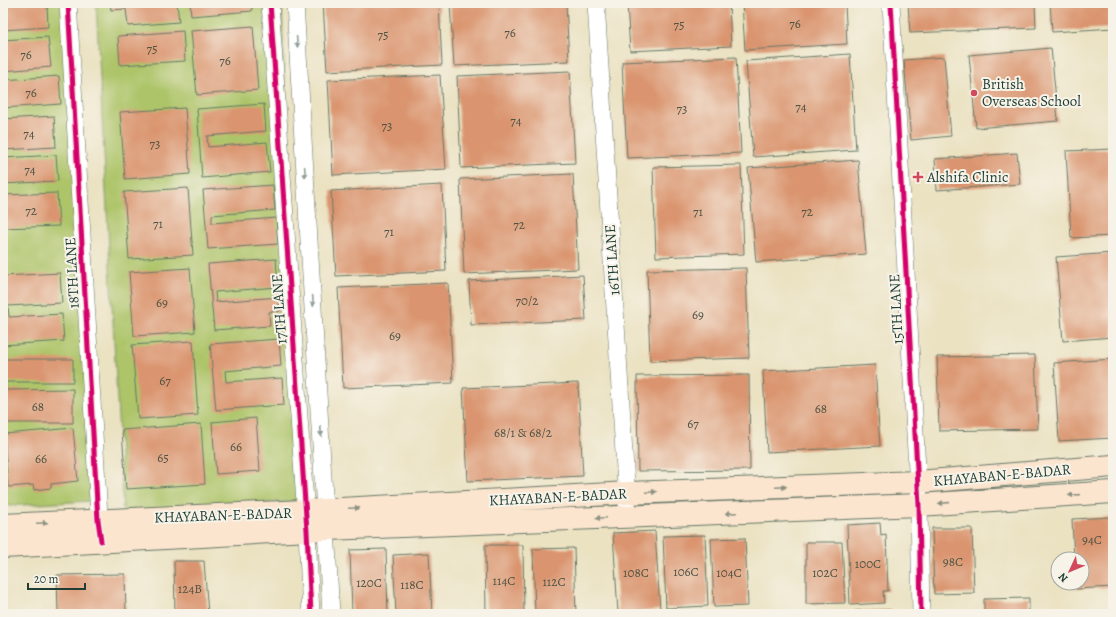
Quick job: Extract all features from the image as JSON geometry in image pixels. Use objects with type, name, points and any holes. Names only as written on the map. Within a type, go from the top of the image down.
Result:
[{"type":"main road","name":"KHAYABAN-E-BADAR","points":[[3,547],[100,531],[316,520],[628,493],[918,482],[1113,466]]},
{"type":"main road","name":"KHAYABAN-E-BADAR","points":[[316,520],[628,517],[919,505],[1113,492]]},
{"type":"main road","name":"KHAYABAN-E-BADAR","points":[[3,525],[100,531]]},
{"type":"street","name":"18TH LANE","points":[[68,3],[100,531]]},
{"type":"street","name":"17TH LANE","points":[[270,3],[316,520],[331,614]]},
{"type":"street","name":"17TH LANE","points":[[295,3],[316,520],[311,614]]},
{"type":"street","name":"16TH LANE","points":[[596,3],[628,493],[628,517]]},
{"type":"street","name":"15TH LANE","points":[[891,3],[918,482],[921,614]]},
{"type":"green space","points":[[3,3],[72,3],[91,501],[3,506]]},
{"type":"green space","points":[[96,3],[282,3],[300,501],[123,511]]},
{"type":"building","points":[[3,3],[47,3],[48,27],[3,30]]},
{"type":"building","points":[[110,3],[177,3],[179,22],[128,26],[126,9],[111,10]]},
{"type":"building","points":[[190,3],[252,3],[252,11],[191,16]]},
{"type":"building","points":[[323,3],[439,3],[442,65],[327,71]]},
{"type":"building","points":[[450,3],[566,3],[569,61],[454,66]]},
{"type":"building","points":[[627,3],[729,3],[731,46],[630,51]]},
{"type":"building","points":[[742,3],[845,3],[847,44],[745,50]]},
{"type":"building","points":[[908,3],[1035,3],[1036,28],[910,33]]},
{"type":"building","points":[[1050,3],[1113,3],[1113,28],[1052,32]]},
{"type":"building","points":[[253,26],[258,90],[197,95],[191,31]]},
{"type":"building","points":[[183,31],[185,61],[120,65],[118,36]]},
{"type":"building","points":[[48,37],[51,67],[3,71],[3,40]]},
{"type":"building","points":[[1051,48],[1058,121],[976,128],[969,55]]},
{"type":"building","points":[[850,54],[856,150],[753,157],[746,61]]},
{"type":"building","points":[[736,57],[741,153],[627,158],[622,62]]},
{"type":"building","points":[[944,57],[951,136],[911,140],[904,60]]},
{"type":"building","points":[[570,71],[575,163],[461,168],[457,76]]},
{"type":"building","points":[[440,75],[446,169],[333,175],[328,80]]},
{"type":"building","points":[[59,76],[61,104],[3,108],[3,80]]},
{"type":"building","points":[[264,104],[266,131],[207,136],[208,147],[267,142],[270,172],[202,178],[197,109]]},
{"type":"building","points":[[185,108],[190,174],[125,179],[120,112]]},
{"type":"building","points":[[54,116],[56,147],[3,150],[3,119]]},
{"type":"building","points":[[1113,149],[1113,236],[1071,238],[1066,151]]},
{"type":"building","points":[[1017,153],[1020,184],[937,190],[935,159]]},
{"type":"building","points":[[56,155],[58,181],[3,184],[3,158]]},
{"type":"building","points":[[858,160],[866,254],[756,262],[748,168]]},
{"type":"building","points":[[741,165],[744,254],[656,257],[653,167]]},
{"type":"building","points":[[573,174],[578,269],[464,274],[460,179]]},
{"type":"building","points":[[273,185],[275,210],[212,215],[212,223],[276,218],[278,244],[208,249],[203,190]]},
{"type":"building","points":[[442,185],[446,271],[336,276],[331,191]]},
{"type":"building","points":[[188,188],[193,255],[129,259],[124,192]]},
{"type":"building","points":[[57,193],[59,226],[3,228],[3,195]]},
{"type":"building","points":[[1113,253],[1113,337],[1063,341],[1056,257]]},
{"type":"building","points":[[276,259],[278,287],[215,292],[216,302],[279,297],[280,311],[269,312],[270,326],[214,330],[208,264]]},
{"type":"building","points":[[190,268],[195,332],[134,336],[129,272]]},
{"type":"building","points":[[746,268],[749,358],[650,361],[647,270]]},
{"type":"building","points":[[60,273],[62,303],[8,306],[9,317],[62,314],[64,341],[3,345],[3,276]]},
{"type":"building","points":[[583,275],[586,320],[471,325],[469,281]]},
{"type":"building","points":[[448,283],[453,383],[343,388],[338,288]]},
{"type":"building","points":[[279,339],[281,366],[225,371],[226,382],[282,378],[284,405],[216,410],[210,344]]},
{"type":"building","points":[[193,341],[198,415],[138,419],[132,345]]},
{"type":"building","points":[[1035,355],[1038,429],[939,431],[937,357]]},
{"type":"building","points":[[3,359],[73,359],[73,382],[6,382],[6,390],[73,389],[73,423],[3,423]]},
{"type":"building","points":[[1113,359],[1113,438],[1059,441],[1054,363]]},
{"type":"building","points":[[875,365],[880,446],[767,452],[763,371]]},
{"type":"building","points":[[749,375],[750,470],[638,471],[637,376]]},
{"type":"building","points":[[578,383],[583,476],[468,481],[463,388]]},
{"type":"building","points":[[256,418],[260,471],[216,474],[212,422]]},
{"type":"building","points":[[201,424],[205,484],[126,489],[122,430]]},
{"type":"building","points":[[73,428],[78,481],[51,484],[51,488],[34,490],[33,485],[8,487],[4,434]]},
{"type":"building","points":[[1111,517],[1113,587],[1090,588],[1090,551],[1074,551],[1072,519]]},
{"type":"building","points":[[880,523],[881,535],[886,534],[888,591],[883,591],[884,603],[850,605],[847,525]]},
{"type":"building","points":[[932,528],[972,528],[974,593],[934,594]]},
{"type":"building","points":[[655,531],[660,610],[618,613],[613,533]]},
{"type":"building","points":[[705,535],[708,606],[666,608],[663,536]]},
{"type":"building","points":[[745,538],[748,606],[714,607],[711,539]]},
{"type":"building","points":[[806,542],[842,542],[845,603],[806,604]]},
{"type":"building","points":[[485,545],[523,545],[524,614],[486,614]]},
{"type":"building","points":[[574,548],[576,614],[535,614],[533,549]]},
{"type":"building","points":[[386,549],[388,614],[352,614],[350,550]]},
{"type":"building","points":[[429,553],[432,614],[396,614],[393,555]]},
{"type":"building","points":[[174,561],[204,561],[208,614],[175,614]]},
{"type":"building","points":[[125,574],[126,614],[58,614],[57,575]]},
{"type":"building","points":[[1029,598],[1029,614],[984,614],[984,599]]},
{"type":"building","points":[[891,610],[891,614],[855,614],[855,611]]},
{"type":"cycle path","points":[[68,3],[98,520],[101,541]]},
{"type":"cycle path","points":[[270,3],[307,531],[311,614]]},
{"type":"cycle path","points":[[891,3],[919,505],[921,614]]},
{"type":"place","name":"British Overseas School","points":[[974,93]]},
{"type":"place","name":"Alshifa Clinic","points":[[918,177]]}]
